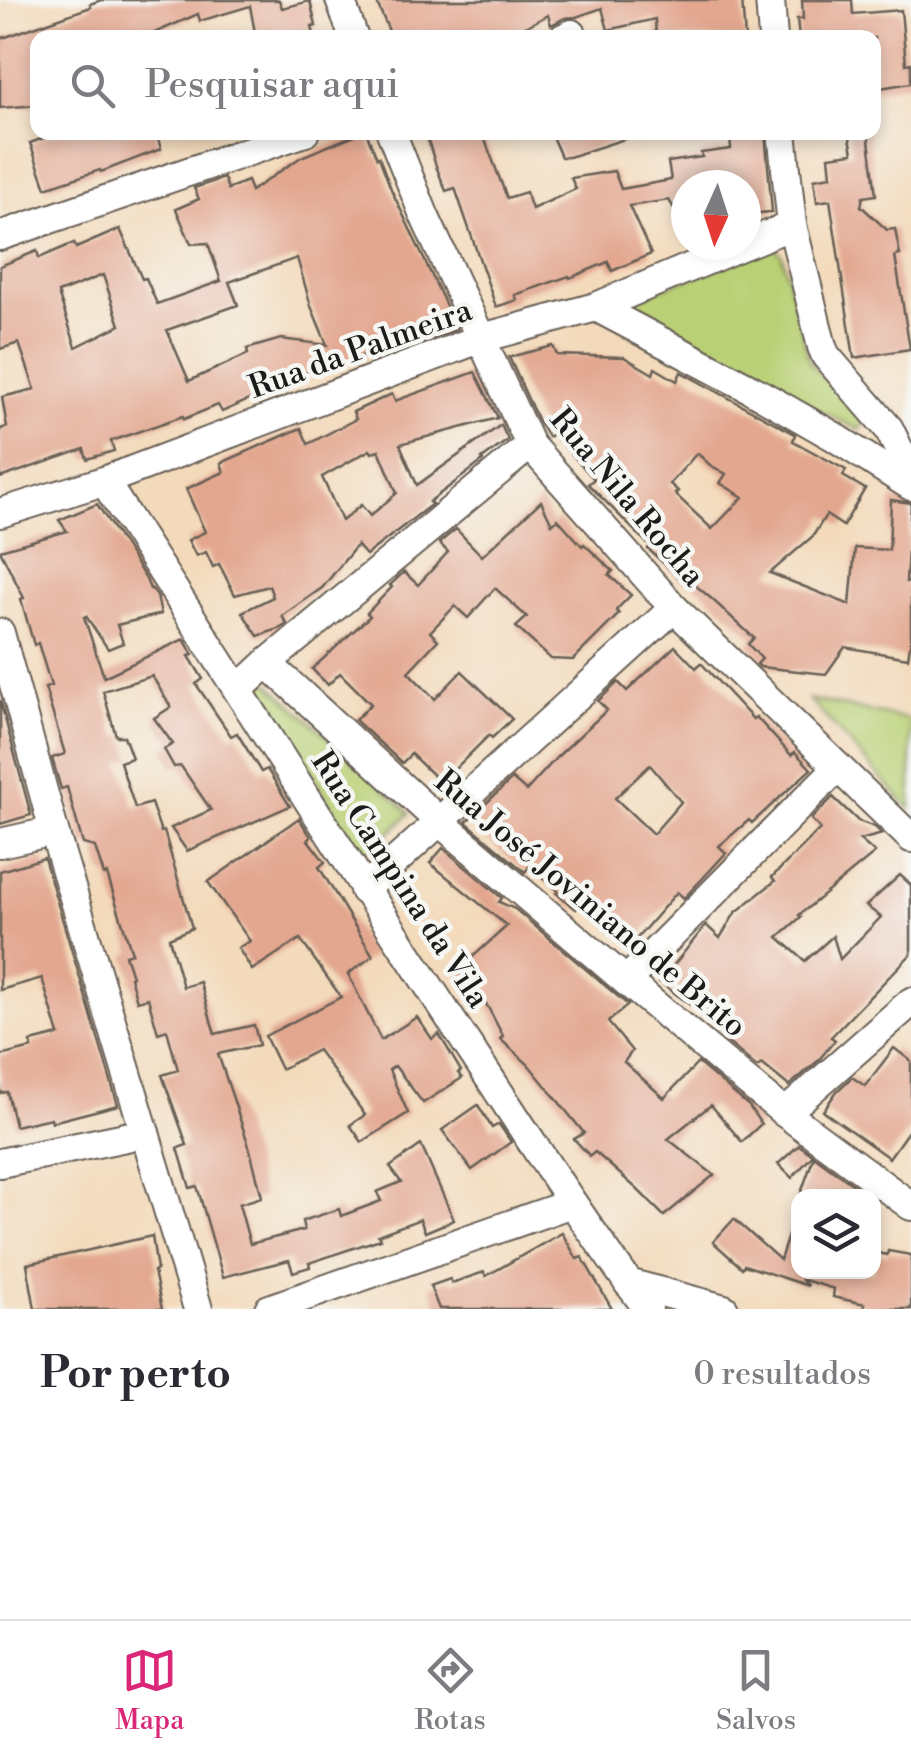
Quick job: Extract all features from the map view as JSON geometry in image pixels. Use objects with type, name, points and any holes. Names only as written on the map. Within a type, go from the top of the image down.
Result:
[{"type":"street","points":[[340,0],[351,30]]},
{"type":"street","points":[[770,0],[772,30]]},
{"type":"street","points":[[0,236],[282,140]]},
{"type":"street","name":"Rua Nila Rocha","points":[[394,140],[424,215],[530,445],[674,608],[911,838]]},
{"type":"street","points":[[783,140],[792,224],[826,356],[889,429],[911,475]]},
{"type":"street","name":"Rua da Palmeira","points":[[761,237],[792,224]]},
{"type":"street","name":"Rua da Palmeira","points":[[0,513],[104,481],[482,338],[596,307],[707,260]]},
{"type":"street","points":[[596,307],[751,388],[911,486]]},
{"type":"street","points":[[238,689],[530,445]]},
{"type":"street","name":"Rua Campina da Vila","points":[[104,481],[364,890],[572,1203],[648,1309]]},
{"type":"street","points":[[364,890],[674,608]]},
{"type":"street","points":[[1,638],[54,832],[198,1309]]},
{"type":"street","name":"Rua José Joviniano de Brito","points":[[266,663],[440,822],[626,981],[786,1113],[911,1206]]},
{"type":"street","points":[[626,981],[838,768]]},
{"type":"street","points":[[0,843],[54,832]]},
{"type":"street","points":[[786,1113],[911,1002]]},
{"type":"street","points":[[0,1164],[145,1133]]},
{"type":"street","points":[[269,1309],[572,1203]]},
{"type":"street","points":[[628,1282],[724,1309]]},
{"type":"green space","points":[[775,247],[782,255],[810,363],[824,378],[845,389],[861,416],[863,424],[859,430],[634,317],[632,299],[739,260],[761,260],[761,252]]},
{"type":"green space","points":[[266,680],[410,813],[373,849],[356,848],[261,690]]},
{"type":"green space","points":[[809,699],[911,720],[911,809],[905,804]]},
{"type":"building","points":[[101,0],[279,0],[282,8],[310,1],[316,26],[313,30],[254,30],[250,6],[200,21],[198,14],[161,30],[30,30],[30,106],[0,108],[0,39],[91,7],[90,4]]},
{"type":"building","points":[[742,0],[744,30],[656,30],[655,19],[608,30],[602,8],[551,25],[548,15],[519,30],[389,30],[377,3]]},
{"type":"building","points":[[802,0],[852,0],[853,14],[901,10],[911,83],[881,88],[881,30],[798,30],[797,19],[803,19]]},
{"type":"building","points":[[158,140],[161,149],[46,188],[30,143]]},
{"type":"building","points":[[342,140],[369,140],[457,329],[375,360],[373,352],[336,366],[334,362],[222,412],[218,405],[111,441],[114,451],[87,459],[84,449],[0,478],[0,429],[7,427],[2,397],[35,389],[19,343],[0,349],[0,266],[37,251],[39,258],[74,243],[76,248],[120,229],[157,304],[221,281],[208,243],[191,244],[176,209],[199,199],[194,188],[224,178],[228,189],[247,181],[251,191],[301,157]],"holes":[[[297,258],[327,345],[281,339],[247,349],[248,354],[189,381],[167,330],[238,305],[229,282]],[[103,275],[120,325],[76,347],[58,293]]]},
{"type":"building","points":[[428,140],[485,140],[507,198],[526,192],[532,209],[576,189],[571,178],[614,171],[621,189],[671,180],[671,203],[669,200],[629,206],[651,254],[612,271],[608,262],[515,295],[517,300],[496,307],[455,188],[446,191]]},
{"type":"building","points":[[554,140],[622,140],[569,157],[561,157]]},
{"type":"building","points":[[730,140],[766,140],[772,212],[761,213],[761,170],[671,170],[671,180],[668,162],[731,149]]},
{"type":"building","points":[[851,140],[869,140],[876,195],[863,197],[861,206],[887,230],[895,229],[900,255],[895,256],[910,349],[854,358],[830,200],[817,202],[814,179],[831,176],[829,156],[853,153]]},
{"type":"building","points":[[553,346],[557,355],[624,357],[653,374],[655,368],[677,381],[681,372],[795,434],[793,441],[846,470],[843,476],[865,489],[843,526],[826,515],[813,536],[770,573],[850,605],[855,548],[889,550],[891,500],[911,503],[906,582],[911,583],[908,658],[845,647],[826,674],[760,667],[757,664],[762,659],[748,644],[754,638],[648,549],[650,546],[588,484],[594,479],[553,434],[548,437],[509,357]],"holes":[[[697,453],[726,474],[720,483],[743,497],[712,529],[675,494],[678,491],[670,484]]]},
{"type":"building","points":[[475,372],[498,418],[400,444],[417,485],[501,425],[508,440],[366,555],[357,545],[322,588],[282,616],[287,624],[258,636],[242,612],[273,597],[269,586],[235,595],[219,564],[213,567],[206,552],[196,556],[188,540],[205,532],[186,489],[224,472],[221,463],[301,428],[308,444],[356,419],[353,412],[392,394],[395,401]],"holes":[[[370,450],[379,450],[397,493],[370,516],[361,505],[342,521],[322,477]]]},
{"type":"building","points":[[541,501],[552,524],[558,519],[582,546],[613,571],[609,575],[631,595],[616,610],[619,614],[573,660],[551,659],[516,627],[527,617],[495,588],[468,618],[455,606],[430,632],[438,640],[408,672],[435,699],[462,671],[512,719],[492,738],[489,735],[441,783],[411,754],[402,763],[355,720],[371,704],[340,673],[328,685],[312,669],[370,616],[367,613],[404,572],[418,585],[448,552],[439,543],[456,529],[482,556]]},
{"type":"building","points":[[97,504],[157,596],[161,614],[117,625],[123,643],[108,649],[84,617],[104,677],[184,639],[203,679],[196,684],[231,736],[237,733],[261,772],[267,769],[290,806],[187,851],[171,828],[211,810],[181,766],[174,767],[164,749],[173,744],[154,718],[171,707],[152,676],[103,691],[116,736],[124,736],[132,758],[120,762],[135,808],[151,803],[161,832],[164,831],[192,928],[169,938],[183,987],[200,982],[215,1034],[254,1025],[259,1045],[218,1054],[262,1197],[239,1204],[250,1244],[304,1230],[302,1221],[339,1209],[341,1216],[381,1201],[377,1192],[401,1182],[390,1167],[421,1145],[454,1220],[425,1232],[420,1219],[378,1235],[380,1239],[293,1272],[289,1260],[223,1277],[197,1186],[190,1188],[178,1148],[187,1145],[162,1075],[178,1070],[167,1030],[158,1033],[148,998],[137,1001],[125,955],[132,953],[107,874],[104,875],[95,847],[83,844],[67,787],[61,789],[52,758],[65,754],[45,688],[51,686],[38,643],[34,645],[21,599],[24,598],[0,550],[67,531],[59,520]]},
{"type":"building","points":[[675,646],[696,668],[701,663],[753,719],[756,717],[791,755],[795,752],[811,769],[752,823],[749,820],[719,846],[726,853],[684,898],[677,892],[632,944],[583,901],[576,909],[529,867],[525,872],[466,822],[512,779],[526,791],[607,710],[598,701],[618,682],[627,691]],"holes":[[[650,765],[681,802],[653,834],[615,798]]]},
{"type":"building","points":[[0,700],[31,815],[0,824]]},
{"type":"building","points":[[833,797],[858,821],[882,834],[860,840],[875,853],[778,937],[805,961],[833,936],[840,959],[881,917],[866,906],[900,875],[911,885],[911,954],[831,1037],[835,1040],[818,1061],[789,1086],[762,1064],[757,1067],[722,1038],[727,1033],[660,982],[706,925],[720,938],[735,913],[775,881],[772,877],[820,829],[811,819]]},
{"type":"building","points":[[299,818],[311,837],[308,840],[325,862],[319,867],[373,956],[348,974],[381,1040],[417,1017],[432,1039],[439,1034],[461,1071],[458,1073],[462,1078],[423,1103],[395,1066],[389,1070],[408,1113],[362,1142],[350,1125],[365,1115],[318,1050],[281,1069],[265,1036],[341,997],[300,939],[252,970],[238,948],[250,941],[208,882]]},
{"type":"building","points":[[443,848],[502,898],[499,902],[515,909],[628,1005],[608,1022],[632,1051],[624,1062],[664,1098],[698,1063],[749,1106],[761,1124],[742,1142],[711,1105],[668,1139],[714,1175],[664,1216],[595,1152],[590,1156],[574,1139],[584,1133],[528,1064],[500,1039],[503,1036],[481,994],[457,971],[507,926],[430,863]]},
{"type":"building","points":[[44,858],[118,1105],[52,1122],[51,1118],[15,1126],[7,1092],[0,1093],[0,1056],[32,1048],[31,1042],[59,1035],[42,978],[0,990],[0,871]]},
{"type":"building","points":[[894,1048],[911,1061],[911,1127],[889,1158],[823,1111],[852,1077],[865,1086]]},
{"type":"building","points":[[478,1105],[492,1128],[499,1124],[511,1142],[472,1170],[442,1130]]},
{"type":"building","points":[[799,1145],[813,1155],[792,1178],[778,1164]]},
{"type":"building","points":[[814,1156],[856,1187],[854,1189],[802,1189]]},
{"type":"building","points":[[734,1219],[780,1260],[791,1226],[791,1279],[801,1279],[808,1286],[744,1265],[742,1268],[713,1242]]},
{"type":"building","points":[[562,1233],[577,1259],[582,1257],[612,1309],[439,1309],[430,1286],[484,1272],[486,1276]]},
{"type":"building","points":[[152,1236],[162,1309],[35,1309],[27,1264]]},
{"type":"building","points":[[881,1254],[911,1255],[911,1309],[863,1309],[865,1304],[833,1297],[834,1289],[801,1279],[881,1279]]}]
